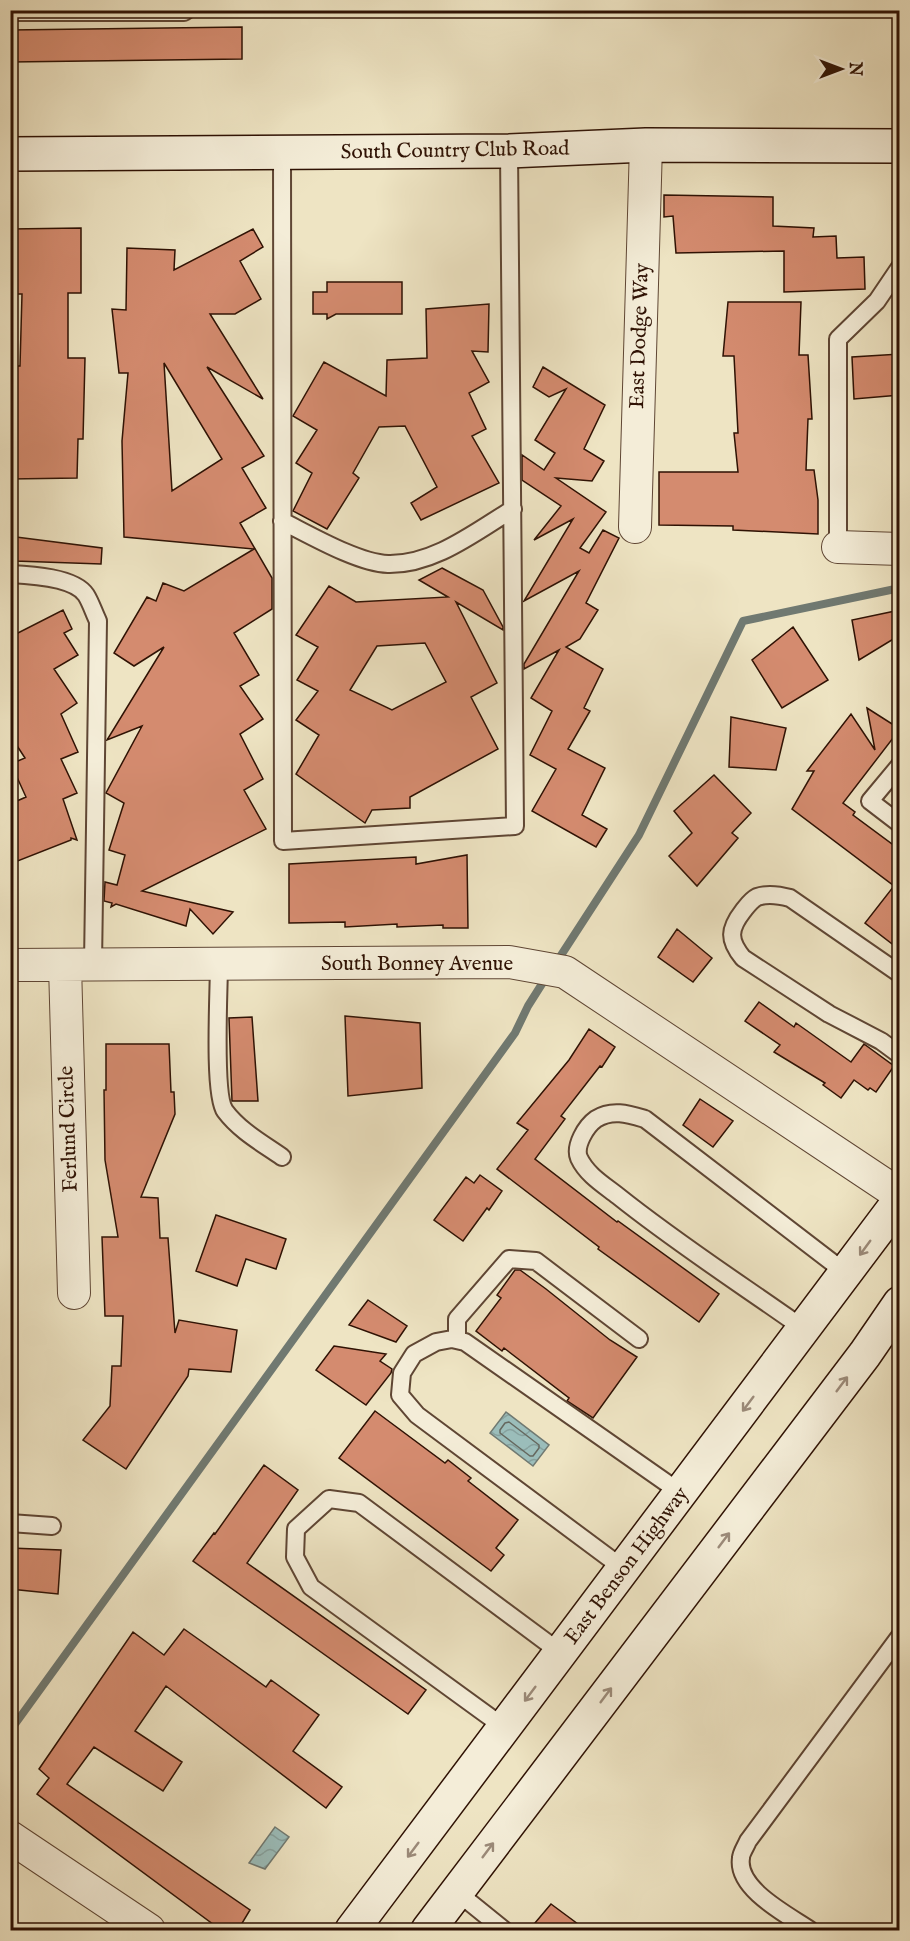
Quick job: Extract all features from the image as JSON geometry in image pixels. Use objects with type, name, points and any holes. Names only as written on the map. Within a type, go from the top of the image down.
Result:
[{"type":"main road","name":"South Country Club Road","points":[[10,154],[509,151],[646,145],[900,146]]},
{"type":"main road","name":"East Benson Highway","points":[[352,1930],[900,1200]]},
{"type":"main road","points":[[428,1930],[865,1354],[900,1303]]},
{"type":"street","name":"East Dodge Way","points":[[635,527],[646,145]]},
{"type":"street","points":[[838,547],[900,549]]},
{"type":"street","name":"South Bonney Avenue","points":[[10,965],[509,962],[565,972],[900,1195]]},
{"type":"street","name":"Ferlund Circle","points":[[74,1293],[79,965]]},
{"type":"street","points":[[10,1837],[149,1930]]},
{"type":"lane","points":[[10,12],[184,12],[187,10]]},
{"type":"lane","points":[[282,154],[283,841],[515,825],[509,151]]},
{"type":"lane","points":[[838,547],[838,339],[877,301],[900,267]]},
{"type":"lane","points":[[282,521],[347,552],[387,564],[428,557],[513,509]]},
{"type":"lane","points":[[10,574],[42,575],[84,593],[98,621],[79,965]]},
{"type":"lane","points":[[900,765],[870,801],[900,824]]},
{"type":"lane","points":[[900,974],[790,898],[764,895],[754,898],[735,921],[731,932],[735,948],[743,958],[829,1014],[881,1041],[900,1055]]},
{"type":"lane","points":[[219,964],[218,1087],[223,1109],[241,1129],[282,1157]]},
{"type":"lane","points":[[804,1329],[641,1215],[587,1172],[578,1156],[580,1139],[587,1129],[595,1120],[610,1113],[628,1114],[645,1119],[846,1273]]},
{"type":"lane","points":[[457,1340],[458,1319],[509,1259],[536,1262],[639,1339]]},
{"type":"lane","points":[[624,1569],[417,1415],[400,1395],[402,1373],[414,1354],[436,1342],[452,1339],[465,1342],[681,1493]]},
{"type":"lane","points":[[505,1728],[311,1587],[295,1557],[296,1529],[329,1499],[359,1503],[561,1653]]},
{"type":"lane","points":[[10,1523],[52,1526]]},
{"type":"lane","points":[[810,1930],[755,1892],[744,1878],[740,1859],[748,1841],[900,1636]]},
{"type":"lane","points":[[457,1892],[504,1930]]},
{"type":"water","points":[[506,1412],[549,1445],[533,1466],[490,1433]]},
{"type":"water","points":[[275,1827],[289,1837],[265,1869],[249,1863]]},
{"type":"building","points":[[242,27],[242,59],[10,62],[10,30]]},
{"type":"building","points":[[664,195],[773,197],[773,226],[814,228],[813,237],[836,236],[837,258],[864,257],[865,289],[784,292],[784,251],[676,253],[673,216],[664,217]]},
{"type":"building","points":[[81,228],[81,293],[68,293],[68,358],[85,358],[83,439],[78,439],[77,478],[10,479],[10,366],[20,366],[22,294],[10,294],[10,229]]},
{"type":"building","points":[[253,229],[263,247],[240,261],[261,299],[235,314],[210,314],[263,399],[207,367],[264,456],[242,468],[266,508],[240,523],[272,578],[272,609],[234,633],[259,675],[240,686],[263,719],[240,734],[263,779],[244,790],[266,829],[142,891],[233,912],[213,934],[190,909],[186,926],[116,904],[111,907],[112,903],[104,901],[105,882],[117,885],[125,855],[109,850],[124,803],[106,793],[142,726],[107,740],[164,647],[134,666],[114,653],[147,597],[156,601],[163,583],[184,591],[254,549],[124,537],[122,441],[128,373],[119,373],[112,309],[126,310],[127,248],[175,250],[174,270]],"holes":[[[164,363],[222,459],[172,491]]]},
{"type":"building","points":[[327,282],[402,282],[402,314],[336,314],[327,319],[327,314],[313,314],[313,292],[327,292]]},
{"type":"building","points":[[728,302],[801,302],[799,355],[808,355],[812,419],[808,419],[806,470],[814,470],[818,500],[818,534],[733,530],[733,526],[659,525],[659,472],[738,472],[734,433],[738,433],[734,356],[723,356]]},
{"type":"building","points":[[489,304],[488,352],[472,351],[489,382],[469,393],[486,429],[472,436],[499,483],[421,520],[411,503],[437,487],[405,426],[379,427],[353,473],[359,478],[327,529],[293,511],[312,473],[296,463],[317,430],[293,416],[324,362],[386,396],[387,360],[427,358],[426,309]]},
{"type":"building","points":[[900,354],[900,395],[854,399],[852,357]]},
{"type":"building","points":[[543,367],[605,405],[584,449],[604,461],[592,481],[556,478],[606,512],[580,548],[589,553],[603,530],[619,538],[586,603],[598,610],[580,639],[566,647],[603,669],[584,708],[590,711],[568,749],[605,768],[582,815],[607,829],[596,847],[532,811],[556,769],[530,755],[552,711],[531,698],[559,650],[524,669],[524,664],[579,571],[524,601],[573,519],[534,540],[561,506],[522,480],[522,455],[544,470],[555,453],[535,440],[566,389],[549,397],[533,387]]},
{"type":"building","points":[[16,537],[102,548],[101,564],[15,561]]},
{"type":"building","points":[[442,568],[483,590],[503,627],[503,630],[456,602],[497,683],[471,697],[498,749],[410,797],[410,808],[372,810],[365,823],[296,774],[319,735],[296,720],[318,691],[297,680],[318,647],[296,635],[329,586],[356,602],[448,597],[419,580]],"holes":[[[425,643],[446,682],[392,710],[350,690],[377,646]]]},
{"type":"building","points":[[63,610],[72,629],[64,633],[78,655],[54,669],[77,703],[61,714],[78,752],[61,759],[77,793],[63,799],[77,840],[71,838],[71,840],[10,864],[10,804],[26,797],[11,764],[25,758],[10,735],[10,637]]},
{"type":"building","points":[[900,610],[900,635],[859,660],[852,620]]},
{"type":"building","points":[[793,627],[828,680],[782,708],[752,660]]},
{"type":"building","points":[[867,708],[900,729],[843,803],[855,812],[853,815],[900,850],[900,950],[865,923],[894,886],[792,809],[814,771],[807,771],[851,714],[875,750]]},
{"type":"building","points":[[731,717],[786,728],[776,770],[729,767]]},
{"type":"building","points":[[714,775],[751,813],[732,833],[738,838],[697,886],[669,856],[692,833],[674,811]]},
{"type":"building","points":[[467,855],[468,928],[443,928],[443,925],[397,927],[397,924],[345,927],[345,922],[289,923],[289,864],[416,857],[416,864]]},
{"type":"building","points":[[677,929],[712,958],[693,982],[658,957]]},
{"type":"building","points":[[759,1002],[794,1027],[796,1023],[851,1062],[864,1044],[894,1066],[876,1092],[870,1088],[868,1090],[854,1080],[841,1098],[823,1085],[825,1083],[774,1052],[780,1045],[745,1021]]},
{"type":"building","points":[[345,1016],[420,1023],[422,1088],[348,1096]]},
{"type":"building","points":[[252,1017],[258,1101],[232,1101],[229,1018]]},
{"type":"building","points":[[589,1029],[615,1047],[602,1067],[600,1066],[561,1116],[565,1119],[535,1159],[617,1222],[719,1294],[699,1322],[598,1249],[599,1247],[497,1169],[528,1130],[517,1123],[569,1060]]},
{"type":"building","points":[[106,1044],[169,1044],[171,1092],[174,1092],[175,1114],[141,1197],[158,1198],[160,1238],[168,1238],[175,1333],[179,1320],[237,1330],[231,1372],[189,1369],[188,1376],[126,1469],[83,1440],[110,1406],[112,1366],[121,1366],[123,1316],[105,1316],[102,1237],[118,1237],[105,1160]]},
{"type":"building","points":[[700,1099],[733,1121],[713,1147],[683,1125]]},
{"type":"building","points":[[480,1175],[502,1191],[463,1241],[434,1220],[466,1177],[474,1183]]},
{"type":"building","points":[[216,1215],[286,1239],[276,1269],[246,1259],[237,1286],[196,1271]]},
{"type":"building","points":[[515,1270],[520,1270],[610,1340],[637,1357],[593,1418],[567,1401],[569,1398],[504,1348],[502,1351],[476,1331],[501,1298],[497,1295]]},
{"type":"building","points":[[368,1300],[407,1326],[396,1342],[349,1325]]},
{"type":"building","points":[[334,1346],[386,1354],[380,1361],[392,1369],[391,1373],[366,1405],[316,1370]]},
{"type":"building","points":[[375,1411],[445,1463],[448,1460],[471,1478],[468,1481],[518,1520],[496,1548],[504,1555],[491,1571],[339,1458]]},
{"type":"building","points":[[264,1465],[298,1490],[247,1563],[426,1690],[408,1714],[193,1561]]},
{"type":"building","points":[[10,1548],[61,1550],[58,1594],[10,1589]]},
{"type":"building","points":[[184,1629],[266,1687],[271,1680],[319,1715],[293,1751],[342,1787],[326,1808],[166,1686],[135,1731],[182,1762],[163,1791],[94,1747],[67,1784],[250,1910],[238,1930],[221,1930],[37,1794],[49,1778],[39,1769],[133,1632],[164,1655]]},
{"type":"building","points":[[551,1904],[586,1930],[529,1930]]},
{"type":"waterway","points":[[556,963],[639,835],[743,621],[900,588]]},
{"type":"waterway","points":[[10,1731],[515,1033],[528,1006],[547,976]]}]
